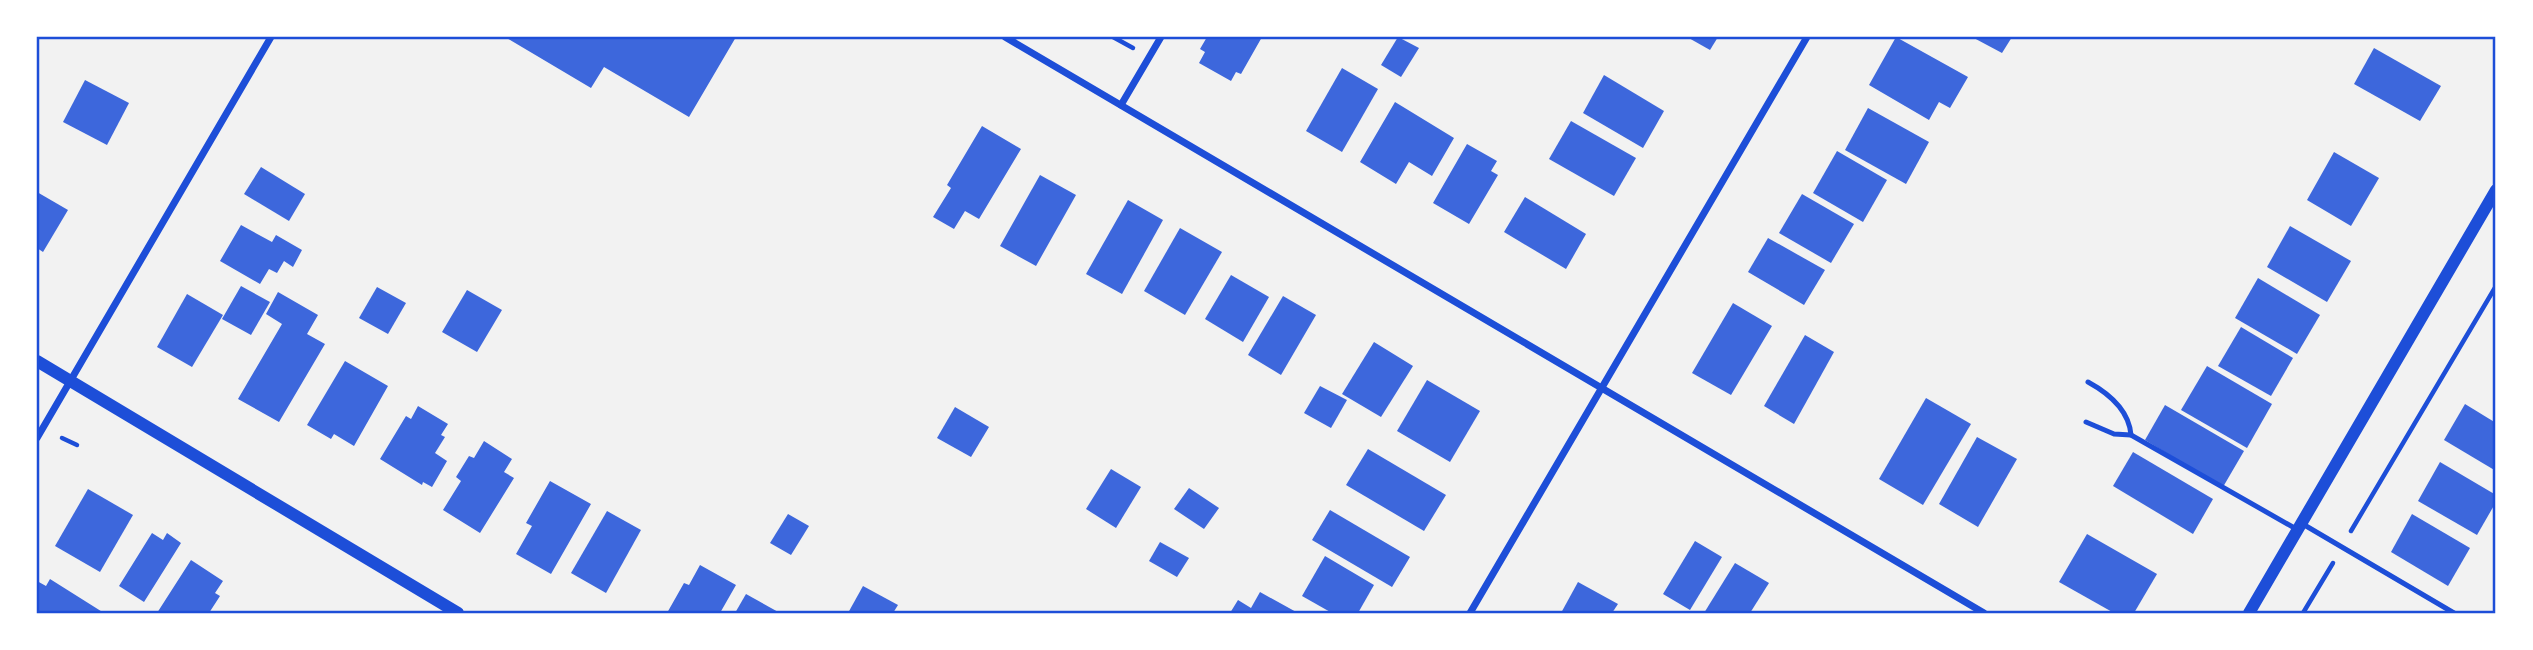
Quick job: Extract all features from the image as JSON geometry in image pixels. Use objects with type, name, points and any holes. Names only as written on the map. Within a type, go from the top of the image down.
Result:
[{"type":"street","points":[[37,438],[271,37]]},
{"type":"street","points":[[1005,37],[1984,613]]},
{"type":"street","points":[[1121,105],[1161,37]]},
{"type":"street","points":[[1470,613],[1807,37]]},
{"type":"street","points":[[2249,613],[2496,190]]},
{"type":"street","points":[[37,361],[458,613]]},
{"type":"lane","points":[[2088,382],[2106,392],[2130,419],[2131,435]]},
{"type":"lane","points":[[2086,422],[2114,434],[2131,435],[2342,547],[2454,613]]},
{"type":"path","points":[[2303,613],[2496,286]]},
{"type":"building","points":[[505,37],[736,37],[689,117],[604,67],[591,88]]},
{"type":"building","points":[[1207,37],[1262,37],[1241,74],[1236,72],[1231,81],[1199,63],[1205,52],[1200,49]]},
{"type":"building","points":[[1398,37],[1419,48],[1401,77],[1381,65]]},
{"type":"building","points":[[1687,37],[1718,37],[1710,50]]},
{"type":"building","points":[[1896,37],[1968,77],[1950,108],[1939,102],[1929,120],[1869,85]]},
{"type":"building","points":[[1972,37],[2012,37],[2002,53]]},
{"type":"building","points":[[2374,48],[2441,86],[2420,121],[2354,84]]},
{"type":"building","points":[[1342,68],[1378,89],[1342,152],[1306,131]]},
{"type":"building","points":[[1604,75],[1664,111],[1643,148],[1583,113]]},
{"type":"building","points":[[85,80],[129,103],[107,145],[63,122]]},
{"type":"building","points":[[1395,102],[1454,138],[1432,176],[1409,162],[1396,184],[1360,162]]},
{"type":"building","points":[[1868,108],[1929,142],[1906,184],[1845,150]]},
{"type":"building","points":[[1571,121],[1636,158],[1614,196],[1549,159]]},
{"type":"building","points":[[982,126],[1021,149],[979,219],[965,211],[954,229],[933,217],[951,188],[947,185]]},
{"type":"building","points":[[1467,144],[1497,161],[1491,171],[1498,175],[1469,224],[1433,203]]},
{"type":"building","points":[[1837,151],[1887,180],[1863,222],[1813,193]]},
{"type":"building","points":[[2334,152],[2379,178],[2351,226],[2307,200]]},
{"type":"building","points":[[261,167],[305,194],[289,221],[244,194]]},
{"type":"building","points":[[1040,175],[1076,195],[1036,266],[1000,246]]},
{"type":"building","points":[[37,192],[68,210],[43,252],[37,248]]},
{"type":"building","points":[[1802,194],[1854,224],[1831,263],[1779,233]]},
{"type":"building","points":[[1525,197],[1586,234],[1566,269],[1504,232]]},
{"type":"building","points":[[1128,200],[1163,220],[1122,294],[1086,274]]},
{"type":"building","points":[[241,225],[272,242],[276,235],[302,250],[293,267],[284,261],[277,273],[269,269],[260,284],[220,261]]},
{"type":"building","points":[[2290,226],[2351,261],[2327,302],[2267,267]]},
{"type":"building","points":[[1180,228],[1222,252],[1185,315],[1144,291]]},
{"type":"building","points":[[1768,238],[1825,270],[1804,305],[1748,272]]},
{"type":"building","points":[[1231,275],[1269,297],[1243,342],[1205,319]]},
{"type":"building","points":[[2258,278],[2320,315],[2297,354],[2235,318]]},
{"type":"building","points":[[241,286],[270,302],[251,335],[222,319]]},
{"type":"building","points":[[377,287],[406,303],[388,334],[359,318]]},
{"type":"building","points":[[467,290],[502,310],[477,352],[442,332]]},
{"type":"building","points":[[278,292],[318,315],[307,334],[325,344],[279,422],[238,399],[282,324],[266,314]]},
{"type":"building","points":[[187,294],[223,315],[192,367],[157,347]]},
{"type":"building","points":[[1283,296],[1316,315],[1281,375],[1248,355]]},
{"type":"building","points":[[1733,303],[1772,326],[1731,395],[1692,373]]},
{"type":"building","points":[[2241,327],[2293,358],[2271,396],[2218,366]]},
{"type":"building","points":[[1805,335],[1834,352],[1794,424],[1764,406]]},
{"type":"building","points":[[1374,342],[1413,366],[1381,417],[1342,394]]},
{"type":"building","points":[[345,361],[388,386],[354,446],[334,434],[331,439],[307,425]]},
{"type":"building","points":[[2207,366],[2272,404],[2247,448],[2181,410]]},
{"type":"building","points":[[1427,380],[1480,411],[1450,462],[1397,431]]},
{"type":"building","points":[[1320,386],[1347,400],[1331,428],[1304,413]]},
{"type":"building","points":[[1926,398],[1971,424],[1923,505],[1879,479]]},
{"type":"building","points":[[2465,404],[2496,423],[2496,471],[2444,440]]},
{"type":"building","points":[[2165,405],[2244,451],[2223,487],[2145,440]]},
{"type":"building","points":[[418,406],[448,424],[441,435],[445,437],[435,453],[447,461],[432,487],[423,482],[422,485],[380,459],[406,416],[411,419]]},
{"type":"building","points":[[955,407],[989,427],[971,457],[937,438]]},
{"type":"building","points":[[1977,437],[2017,459],[1978,527],[1939,504]]},
{"type":"building","points":[[484,441],[512,459],[504,472],[514,478],[480,533],[443,510],[461,481],[456,477],[469,456],[474,458]]},
{"type":"building","points":[[1368,449],[1446,495],[1424,531],[1346,485]]},
{"type":"building","points":[[2133,452],[2213,499],[2193,534],[2113,486]]},
{"type":"building","points":[[2440,462],[2496,495],[2496,502],[2477,535],[2418,501]]},
{"type":"building","points":[[1111,469],[1141,487],[1116,528],[1086,509]]},
{"type":"building","points":[[550,481],[591,504],[551,574],[516,554],[532,526],[526,523]]},
{"type":"building","points":[[1189,488],[1219,508],[1204,529],[1174,509]]},
{"type":"building","points":[[88,489],[133,515],[100,572],[55,546]]},
{"type":"building","points":[[1330,510],[1410,557],[1392,587],[1312,540]]},
{"type":"building","points":[[607,511],[641,530],[606,593],[571,573]]},
{"type":"building","points":[[788,514],[809,526],[791,555],[770,543]]},
{"type":"building","points":[[2412,514],[2470,548],[2448,586],[2391,552]]},
{"type":"building","points":[[152,533],[163,540],[167,533],[181,543],[144,602],[119,586]]},
{"type":"building","points":[[2087,534],[2157,574],[2134,613],[2114,613],[2059,582]]},
{"type":"building","points":[[1695,541],[1722,557],[1690,610],[1663,594]]},
{"type":"building","points":[[1160,542],[1189,558],[1177,577],[1149,561]]},
{"type":"building","points":[[1325,556],[1374,585],[1358,613],[1332,613],[1302,596]]},
{"type":"building","points":[[191,560],[223,581],[215,593],[220,596],[209,613],[157,613]]},
{"type":"building","points":[[1735,563],[1769,583],[1750,613],[1704,613]]},
{"type":"building","points":[[700,565],[736,585],[720,613],[667,613],[684,583],[689,585]]},
{"type":"building","points":[[50,579],[104,613],[37,613],[37,581],[46,586]]},
{"type":"building","points":[[1578,582],[1618,604],[1612,613],[1561,613]]},
{"type":"building","points":[[863,586],[898,605],[893,613],[848,613]]},
{"type":"building","points":[[1260,592],[1298,613],[1230,613],[1238,600],[1251,608]]},
{"type":"building","points":[[746,594],[780,613],[735,613]]}]
